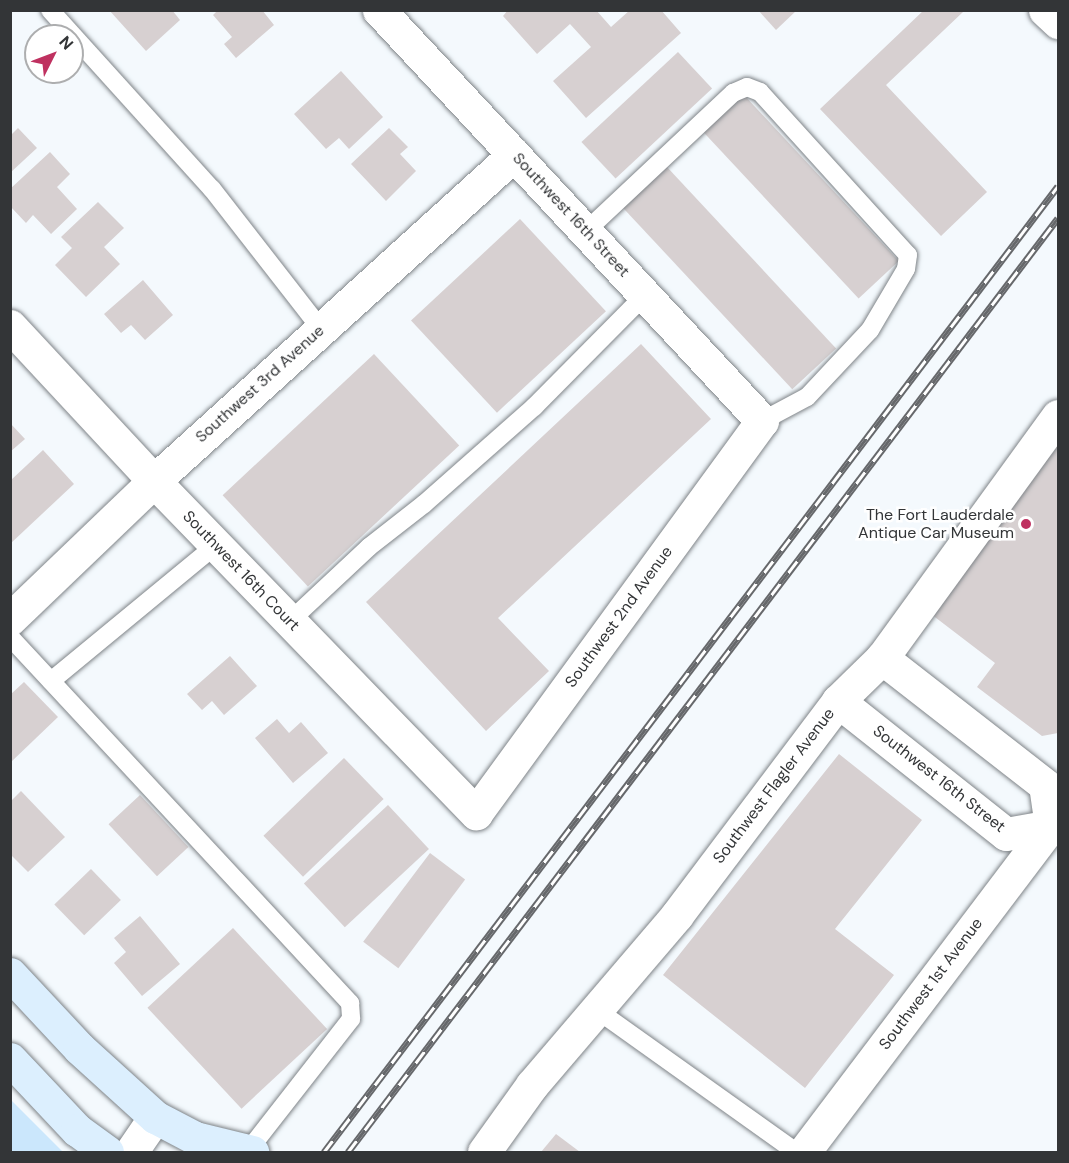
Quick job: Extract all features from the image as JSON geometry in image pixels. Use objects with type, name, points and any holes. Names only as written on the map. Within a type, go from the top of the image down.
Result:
[{"type":"main road","points":[[10,974],[79,1048],[154,1117],[195,1138],[249,1152]]},
{"type":"main road","points":[[10,1059],[77,1130],[107,1152]]},
{"type":"street","name":"Southwest 16th Street","points":[[379,10],[762,421]]},
{"type":"street","points":[[1045,10],[1059,22]]},
{"type":"street","name":"Southwest 3rd Avenue","points":[[10,619],[154,481],[514,154]]},
{"type":"street","name":"Southwest 16th Court","points":[[10,326],[154,481],[476,813]]},
{"type":"street","name":"Southwest Flagler Avenue","points":[[484,1152],[532,1085],[677,915],[838,701],[882,658],[1059,416]]},
{"type":"street","name":"Southwest 2nd Avenue","points":[[476,813],[762,421]]},
{"type":"street","points":[[882,658],[1045,785],[1056,825]]},
{"type":"street","name":"Southwest 16th Street","points":[[838,701],[1006,834],[1056,825]]},
{"type":"street","name":"Southwest 1st Avenue","points":[[804,1152],[1056,825]]},
{"type":"street","points":[[131,1152],[154,1117]]},
{"type":"lane","points":[[50,10],[212,189],[321,329]]},
{"type":"lane","points":[[586,231],[733,93],[747,87],[760,92],[908,255],[906,269],[870,330],[807,397],[762,421]]},
{"type":"lane","points":[[290,621],[369,547],[424,504],[534,406],[645,296]]},
{"type":"lane","points":[[51,681],[216,545]]},
{"type":"lane","points":[[10,637],[350,1003],[351,1019],[249,1152]]},
{"type":"lane","points":[[597,1010],[796,1152]]},
{"type":"shaded area","points":[[11,1100],[63,1152],[11,1152]]},
{"type":"building","points":[[109,10],[172,10],[180,20],[146,51]]},
{"type":"building","points":[[218,10],[262,10],[274,25],[236,58],[224,44],[232,37],[213,15]]},
{"type":"building","points":[[508,10],[596,10],[611,27],[630,10],[661,10],[681,33],[586,118],[553,81],[591,47],[570,24],[537,54],[503,16]]},
{"type":"building","points":[[758,10],[797,10],[776,30]]},
{"type":"building","points":[[924,10],[963,12],[886,85],[987,192],[941,236],[820,109]]},
{"type":"building","points":[[678,52],[712,89],[616,179],[581,142]]},
{"type":"building","points":[[341,71],[383,117],[349,149],[339,138],[326,149],[294,114]]},
{"type":"building","points":[[744,95],[899,261],[859,299],[704,133]]},
{"type":"building","points":[[18,128],[37,148],[10,173],[10,136]]},
{"type":"building","points":[[389,128],[408,147],[400,154],[416,171],[386,201],[351,164]]},
{"type":"building","points":[[50,152],[70,174],[57,187],[77,209],[51,234],[33,215],[26,223],[10,206],[10,189]]},
{"type":"building","points":[[667,167],[836,348],[792,389],[623,208]]},
{"type":"building","points":[[98,202],[124,228],[104,247],[120,264],[86,297],[55,265],[72,248],[61,237]]},
{"type":"building","points":[[520,219],[606,311],[497,413],[411,321]]},
{"type":"building","points":[[143,280],[173,315],[145,340],[131,325],[121,333],[104,314]]},
{"type":"building","points":[[641,344],[711,419],[498,618],[549,671],[486,731],[366,602]]},
{"type":"building","points":[[374,354],[459,445],[308,587],[223,495]]},
{"type":"building","points":[[10,423],[25,439],[10,452]]},
{"type":"building","name":"The Fort Lauderdale Antique Car Museum","points":[[1058,437],[1058,733],[1042,736],[977,687],[995,663],[927,611]]},
{"type":"building","points":[[43,450],[74,484],[10,544],[10,481]]},
{"type":"building","points":[[230,656],[257,686],[224,715],[212,701],[202,710],[187,694]]},
{"type":"building","points":[[24,682],[58,717],[10,763],[10,695]]},
{"type":"building","points":[[277,719],[289,733],[301,722],[328,753],[293,783],[255,738]]},
{"type":"building","points":[[839,754],[922,820],[835,929],[894,975],[805,1088],[663,975]]},
{"type":"building","points":[[344,758],[384,799],[303,877],[263,836]]},
{"type":"building","points":[[21,791],[65,837],[28,872],[10,854],[10,802]]},
{"type":"building","points":[[140,795],[188,847],[157,876],[109,824]]},
{"type":"building","points":[[388,805],[429,849],[345,927],[304,883]]},
{"type":"building","points":[[430,853],[465,879],[398,968],[363,942]]},
{"type":"building","points":[[91,869],[121,900],[84,935],[54,904]]},
{"type":"building","points":[[140,916],[180,964],[142,996],[114,963],[126,952],[114,938]]},
{"type":"building","points":[[233,928],[327,1029],[242,1109],[147,1008]]},
{"type":"building","points":[[556,1134],[580,1152],[541,1152]]},
{"type":"railway","points":[[324,1152],[1058,186]]},
{"type":"railway","points":[[348,1152],[1058,218]]},
{"type":"place","name":"The Fort Lauderdale Antique Car Museum","points":[[1026,524]]}]
